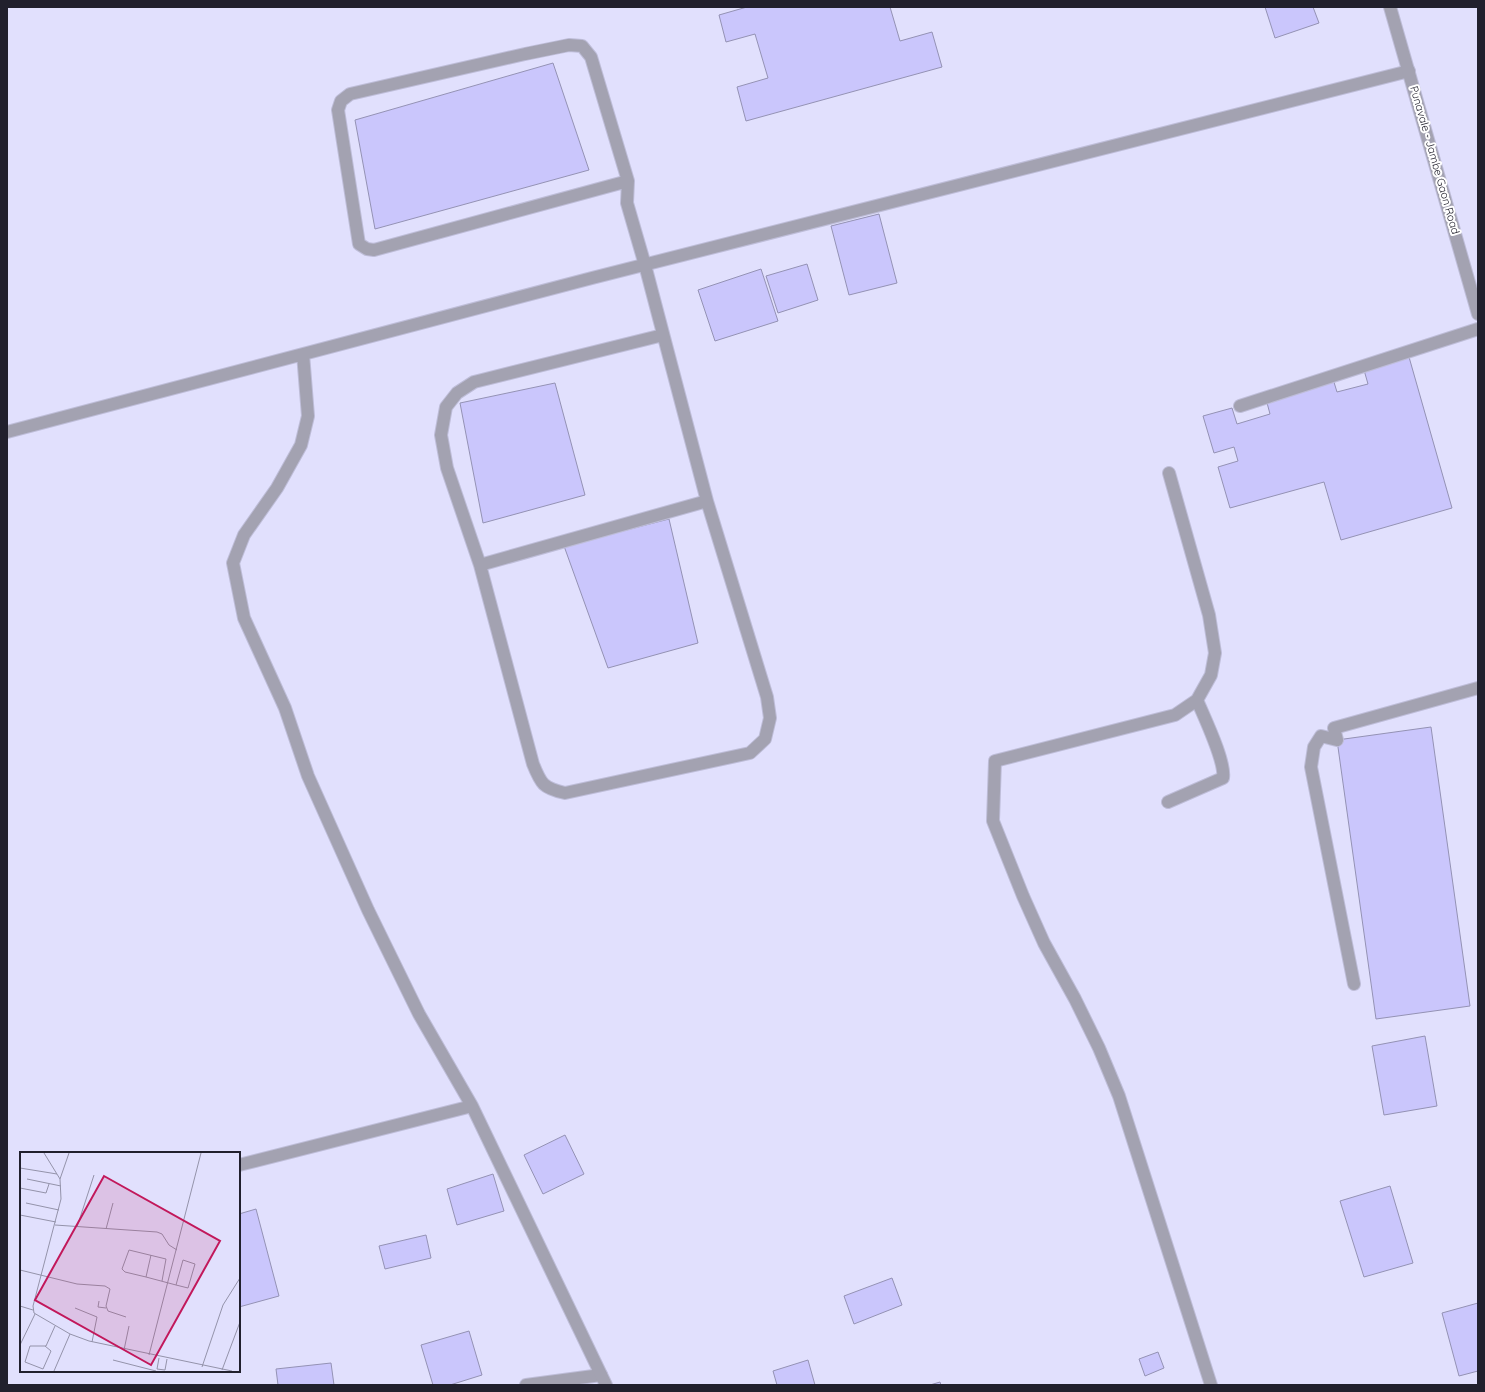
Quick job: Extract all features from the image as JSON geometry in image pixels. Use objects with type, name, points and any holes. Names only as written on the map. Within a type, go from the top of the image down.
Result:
[{"type":"street","name":"Punavale - Jambe Gaon Road","points":[[1390,7],[1478,314]]},
{"type":"street","points":[[628,181],[374,250],[366,249],[359,244],[338,110],[341,101],[350,94],[526,54],[569,45],[582,46],[591,57],[628,181],[627,203],[645,265],[707,501],[767,697],[770,718],[765,739],[750,753],[565,793],[549,790],[539,780],[533,764],[480,564],[447,468],[441,435],[446,407],[457,393],[474,382],[663,335]]},
{"type":"street","points":[[7,432],[645,265],[1409,71]]},
{"type":"street","points":[[1240,406],[1478,329]]},
{"type":"street","points":[[302,354],[308,416],[301,445],[277,488],[244,534],[233,563],[244,618],[285,708],[308,776],[368,910],[419,1014],[472,1106],[604,1380],[526,1385]]},
{"type":"street","points":[[1169,473],[1209,615],[1215,654],[1211,675],[1197,700],[1175,715],[995,761],[993,821],[1023,896],[1041,936],[1075,999],[1119,1096],[1210,1385]]},
{"type":"street","points":[[480,564],[707,501]]},
{"type":"street","points":[[1354,984],[1311,767],[1314,747],[1321,736],[1337,740],[1334,728],[1478,688]]},
{"type":"street","points":[[1168,802],[1223,778],[1224,772],[1218,754],[1197,700]]},
{"type":"street","points":[[240,1165],[472,1106]]},
{"type":"building","points":[[747,7],[890,7],[900,41],[932,32],[942,67],[746,121],[737,87],[768,78],[755,34],[726,42],[719,15]]},
{"type":"building","points":[[1265,7],[1313,7],[1319,23],[1275,38]]},
{"type":"building","points":[[553,63],[589,170],[375,229],[355,120]]},
{"type":"building","points":[[879,214],[897,283],[849,295],[831,226]]},
{"type":"building","points":[[807,264],[818,300],[778,313],[766,276]]},
{"type":"building","points":[[761,269],[778,321],[715,341],[698,290]]},
{"type":"building","points":[[1409,357],[1452,508],[1341,540],[1324,482],[1230,508],[1218,467],[1238,461],[1234,447],[1214,453],[1203,416],[1232,408],[1237,424],[1270,414],[1266,399],[1333,379],[1337,392],[1368,384],[1364,370]]},
{"type":"building","points":[[555,383],[585,495],[483,523],[460,403]]},
{"type":"building","points":[[669,519],[698,643],[608,668],[564,546]]},
{"type":"building","points":[[1431,727],[1470,1006],[1376,1019],[1337,740]]},
{"type":"building","points":[[1425,1036],[1437,1106],[1384,1115],[1372,1046]]},
{"type":"building","points":[[565,1135],[584,1174],[543,1194],[524,1155]]},
{"type":"building","points":[[493,1174],[504,1211],[457,1225],[447,1189]]},
{"type":"building","points":[[1390,1186],[1413,1263],[1364,1277],[1340,1201]]},
{"type":"building","points":[[256,1209],[279,1296],[240,1307],[240,1214]]},
{"type":"building","points":[[426,1235],[431,1258],[385,1269],[379,1246]]},
{"type":"building","points":[[892,1278],[902,1305],[854,1324],[844,1296]]},
{"type":"building","points":[[1478,1303],[1478,1371],[1459,1376],[1442,1313]]},
{"type":"building","points":[[469,1331],[482,1375],[450,1385],[433,1385],[421,1345]]},
{"type":"building","points":[[1158,1352],[1164,1368],[1145,1376],[1139,1359]]},
{"type":"building","points":[[808,1360],[815,1385],[777,1385],[773,1371]]},
{"type":"building","points":[[331,1363],[334,1385],[278,1385],[276,1369]]},
{"type":"building","points":[[940,1382],[941,1385],[930,1385]]}]
